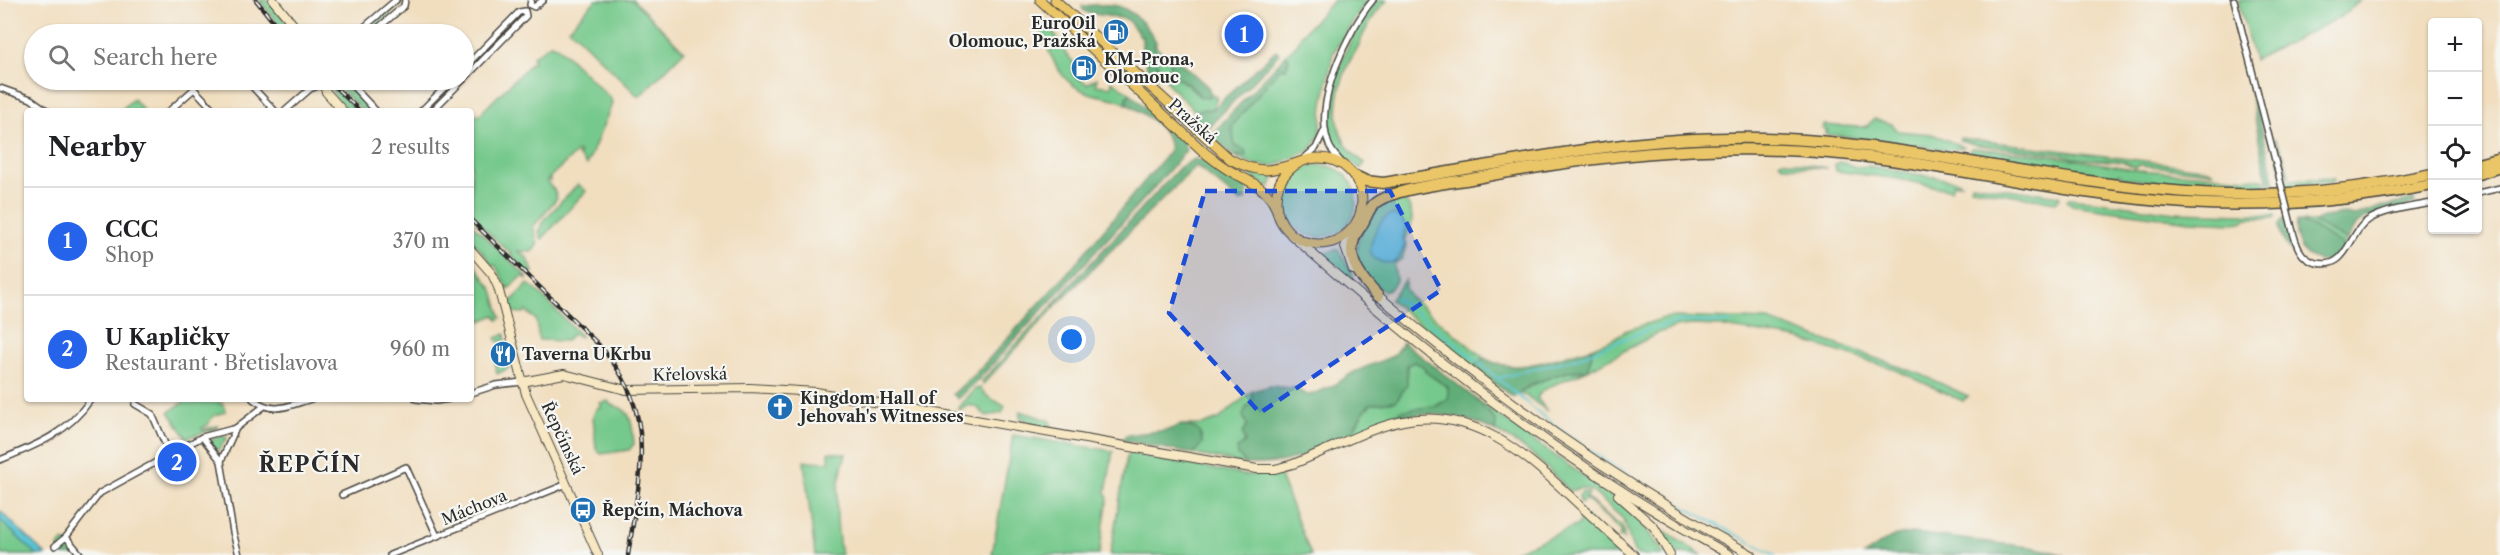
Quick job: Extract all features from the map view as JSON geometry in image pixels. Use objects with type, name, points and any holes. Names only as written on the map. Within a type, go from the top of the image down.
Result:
[{"type":"highway","points":[[1355,176],[1366,181],[1383,183],[1588,148],[1670,140],[1739,138],[1803,140],[1863,146],[2108,184],[2202,193],[2271,194],[2321,191],[2380,184],[2428,175]]},
{"type":"highway","points":[[1361,213],[1366,203],[1374,197],[1585,159],[1652,152],[1730,148],[1798,150],[1856,156],[2107,195],[2201,204],[2253,205],[2314,202],[2356,198],[2428,186]]},
{"type":"highway","points":[[2482,163],[2500,158]]},
{"type":"highway","points":[[2482,173],[2500,167]]},
{"type":"highway","points":[[1378,296],[1366,283],[1354,263],[1352,252],[1354,240],[1374,204],[1386,197],[1407,191]]},
{"type":"main road","points":[[273,0],[293,24]]},
{"type":"main road","name":"Pražská","points":[[1040,0],[1210,157],[1231,172],[1262,187],[1276,208]]},
{"type":"main road","name":"Pražská","points":[[1055,0],[1230,159],[1248,168],[1262,171],[1275,170],[1300,162]]},
{"type":"main road","points":[[325,90],[340,108]]},
{"type":"main road","points":[[1730,555],[1593,473],[1510,416],[1439,361],[1292,235],[1282,224],[1276,208],[1277,192],[1281,180],[1289,170],[1300,162],[1323,158],[1344,165],[1355,176],[1363,195],[1361,213],[1345,247],[1349,262],[1360,280],[1463,367],[1564,441],[1658,502],[1752,555]]},
{"type":"main road","points":[[1292,235],[1307,243],[1324,244],[1339,240],[1351,231]]},
{"type":"main road","name":"Řepčínská","points":[[474,253],[492,274],[498,287],[522,382],[564,485],[598,555]]},
{"type":"main road","name":"Křelovská","points":[[522,382],[566,374],[622,390],[774,389],[808,391],[1260,470],[1293,464],[1397,423],[1423,419],[1458,422],[1486,431],[1514,447],[1634,555]]},
{"type":"main road","points":[[1593,473],[1654,527],[1670,555]]},
{"type":"street","points":[[368,24],[396,0]]},
{"type":"street","points":[[474,68],[526,16],[525,11],[531,3],[535,7],[543,0]]},
{"type":"street","points":[[1300,162],[1319,145],[1326,124],[1329,92],[1338,59],[1355,24],[1373,0]]},
{"type":"street","points":[[2234,0],[2291,224],[2302,254],[2312,262],[2330,264],[2343,256],[2360,228],[2370,219],[2393,211],[2428,204]]},
{"type":"street","points":[[382,24],[406,2]]},
{"type":"street","points":[[474,58],[519,12],[525,11]]},
{"type":"street","points":[[484,47],[490,52]]},
{"type":"street","points":[[0,87],[31,99],[44,108]]},
{"type":"street","points":[[172,108],[192,90]]},
{"type":"street","points":[[196,90],[212,108]]},
{"type":"street","points":[[255,90],[272,108]]},
{"type":"street","points":[[288,108],[308,90]]},
{"type":"street","points":[[356,90],[373,108]]},
{"type":"street","points":[[424,108],[442,90]]},
{"type":"street","points":[[435,108],[453,90]]},
{"type":"street","points":[[1326,124],[1329,146],[1344,165]]},
{"type":"street","points":[[2482,192],[2500,188]]},
{"type":"street","points":[[474,392],[496,385],[522,382]]},
{"type":"street","points":[[0,460],[59,433],[75,421],[89,402]]},
{"type":"street","points":[[257,402],[263,407],[273,409],[300,402]]},
{"type":"street","points":[[135,404],[152,414],[169,453]]},
{"type":"street","points":[[55,546],[66,537],[100,493],[169,453],[202,437],[236,428],[263,407]]},
{"type":"street","points":[[221,461],[236,428]]},
{"type":"street","points":[[202,437],[221,461],[239,555]]},
{"type":"street","points":[[342,495],[406,466],[436,536]]},
{"type":"street","name":"Máchova","points":[[390,555],[564,485]]},
{"type":"street","points":[[66,537],[81,555]]},
{"type":"highlighted area","points":[[1205,191],[1390,191],[1441,290],[1260,413],[1169,313]]},
{"type":"green space","points":[[259,0],[268,0],[288,24],[278,24]]},
{"type":"green space","points":[[596,0],[633,0],[684,51],[639,97],[569,28]]},
{"type":"green space","points":[[1334,0],[1367,0],[1333,53],[1323,104],[1320,135],[1311,150],[1274,166],[1255,165],[1234,156],[1245,156],[1235,147],[1232,126],[1280,68],[1287,66],[1289,59],[1286,55],[1298,43],[1301,35]]},
{"type":"green space","points":[[1378,0],[1388,0],[1365,31],[1348,64],[1342,80],[1337,107],[1340,132],[1345,144],[1365,163],[1360,169],[1332,146],[1328,131],[1335,82],[1345,53],[1359,26]]},
{"type":"green space","points":[[2238,0],[2361,0],[2341,17],[2254,60]]},
{"type":"green space","points":[[398,1],[401,3],[378,24],[371,24]]},
{"type":"green space","points":[[1082,6],[1117,6],[1139,19],[1152,36],[1161,72],[1158,77],[1150,75],[1142,52],[1142,38],[1127,19],[1088,13],[1083,10]]},
{"type":"green space","points":[[1047,21],[1066,54],[1077,66],[1072,72],[1087,84],[1097,78],[1096,85],[1111,87],[1112,81],[1131,94],[1126,97],[1127,104],[1086,92],[1062,75],[1040,30],[1044,29]]},
{"type":"green space","points":[[1153,38],[1156,41],[1156,47],[1164,54],[1172,55],[1174,59],[1170,60],[1171,67],[1176,77],[1194,90],[1197,95],[1208,98],[1211,94],[1217,97],[1213,109],[1194,110],[1171,87],[1155,61]]},
{"type":"green space","points":[[550,44],[557,46],[611,99],[612,104],[587,165],[577,155],[580,153],[578,151],[550,177],[550,181],[548,179],[546,181],[554,190],[557,198],[533,227],[538,244],[532,252],[517,251],[528,258],[533,272],[530,275],[510,254],[511,252],[474,219],[474,116],[476,114],[478,116],[534,60],[532,57]]},
{"type":"green space","points":[[1276,50],[1279,54],[1207,129],[1196,122],[1194,110],[1213,109]]},
{"type":"green space","points":[[1286,55],[1289,59],[1286,68],[1280,68],[1232,126],[1235,146],[1245,150],[1246,155],[1234,156],[1210,136]]},
{"type":"green space","points":[[1177,59],[1208,87],[1211,94],[1208,98],[1200,97],[1196,91],[1172,72],[1170,60]]},
{"type":"green space","points":[[2252,85],[2275,184],[2273,185],[2269,182],[2265,172],[2249,86]]},
{"type":"green space","points":[[332,90],[336,90],[354,108],[346,108]]},
{"type":"green space","points":[[341,90],[353,90],[370,108],[360,108]]},
{"type":"green space","points":[[1131,94],[1183,142],[1186,150],[1155,187],[958,399],[953,394],[975,374],[1069,271],[1169,152],[1166,136],[1156,123],[1127,104],[1126,97]]},
{"type":"green space","points":[[133,99],[142,108],[123,108]]},
{"type":"green space","points":[[1874,119],[1892,124],[1898,131],[1932,134],[1964,147],[1949,150],[1825,134],[1825,131],[1828,131],[1822,128],[1823,125],[1867,126]]},
{"type":"green space","points":[[1960,138],[2209,169],[2213,172],[2140,165],[2135,167],[2124,162],[1979,145],[1959,140]]},
{"type":"green space","points":[[2274,138],[2283,153],[2289,176],[2283,176]]},
{"type":"green space","points":[[1971,148],[2048,155],[2140,170],[2261,179],[2265,180],[2266,184],[2264,186],[2189,185],[2138,180],[2125,178],[2118,174],[2114,177],[1971,154],[1969,152]]},
{"type":"green space","points":[[1194,159],[1206,161],[1227,179],[1246,187],[1248,192],[1245,200],[1240,202],[1196,166],[1054,307],[1053,304],[1180,167]]},
{"type":"green space","points":[[1782,160],[1828,168],[1783,166],[1779,162]]},
{"type":"green space","points":[[1840,162],[1856,167],[1868,166],[1961,183],[1953,184],[1951,190],[1898,179],[1836,171],[1835,165]]},
{"type":"green space","points":[[1313,165],[1327,165],[1346,175],[1356,194],[1356,208],[1346,227],[1327,237],[1313,237],[1294,227],[1284,208],[1284,194],[1294,175]]},
{"type":"green space","points":[[1245,173],[1275,176],[1270,188]]},
{"type":"green space","points":[[2333,178],[2334,181],[2330,182],[2291,186],[2285,183],[2285,180]]},
{"type":"green space","points":[[578,184],[586,191],[542,239],[539,233],[544,220]]},
{"type":"green space","points":[[1972,184],[2059,196],[2060,199],[2055,202],[1971,188]]},
{"type":"green space","points":[[1397,198],[1408,205],[1412,216],[1410,229],[1404,240],[1407,243],[1402,259],[1394,264],[1396,281],[1390,289],[1383,291],[1366,277],[1356,257],[1358,238],[1376,207]]},
{"type":"green space","points":[[2070,198],[2174,212],[2275,215],[2275,218],[2247,218],[2242,222],[2232,223],[2189,221],[2072,205],[2067,201]]},
{"type":"green space","points":[[2414,200],[2415,204],[2366,218],[2357,224],[2347,240],[2314,223],[2322,217],[2345,214],[2355,216]]},
{"type":"green space","points":[[2284,218],[2295,254],[2286,245],[2280,232],[2279,224]]},
{"type":"green space","points":[[2296,221],[2313,227],[2341,244],[2342,251],[2324,261],[2308,256],[2298,241]]},
{"type":"green space","points":[[2302,222],[2315,222],[2345,240],[2342,251],[2341,244]]},
{"type":"green space","points":[[474,226],[527,279],[523,276],[504,290],[507,287],[495,265],[492,266],[474,243]]},
{"type":"green space","points":[[1338,249],[1353,275],[1352,280],[1322,254]]},
{"type":"green space","points":[[474,264],[493,290],[501,318],[498,320],[495,315],[474,324]]},
{"type":"green space","points":[[1405,280],[1405,289],[1410,297],[1484,358],[1473,368],[1390,300]]},
{"type":"green space","points":[[528,284],[582,337],[572,334],[566,341],[539,340],[536,320],[526,311],[524,313],[511,312],[509,304]]},
{"type":"green space","points":[[1053,305],[1055,307],[983,384],[982,381]]},
{"type":"green space","points":[[1664,318],[1768,320],[1920,374],[1968,396],[1963,401],[1894,369],[1798,339],[1718,326],[1679,326],[1658,333],[1588,370],[1591,348],[1625,331]]},
{"type":"green space","points":[[505,334],[509,368],[497,374],[495,362],[507,355],[502,341],[498,342],[496,338]]},
{"type":"green space","points":[[1403,342],[1476,399],[1496,421],[1495,431],[1472,421],[1435,414],[1397,418],[1399,411],[1436,406],[1448,399],[1448,387],[1427,373],[1423,366],[1414,362],[1407,365],[1407,385],[1396,401],[1370,404],[1351,435],[1300,457],[1275,463],[1246,464],[1238,455],[1237,449],[1245,442],[1243,434],[1247,425],[1243,416],[1246,408],[1252,402],[1252,391],[1270,386],[1294,388],[1307,395],[1314,394],[1354,372],[1393,356]]},
{"type":"green space","points":[[1591,348],[1588,370],[1568,371],[1532,384],[1513,397],[1473,368],[1484,358],[1509,366],[1523,366]]},
{"type":"green space","points":[[1414,362],[1423,366],[1427,373],[1448,388],[1448,399],[1436,406],[1397,414],[1397,418],[1351,435],[1362,414],[1371,404],[1396,401],[1407,385],[1407,365]]},
{"type":"green space","points":[[1588,370],[1542,391],[1537,398],[1547,411],[1527,396],[1519,394],[1552,377]]},
{"type":"green space","points":[[980,388],[988,397],[1005,406],[1002,413],[986,416],[978,408],[970,405],[959,410],[958,408],[975,389]]},
{"type":"green space","points":[[1252,391],[1252,402],[1246,408],[1247,425],[1243,434],[1245,443],[1238,455],[1246,464],[1193,454],[1190,426],[1181,425],[1202,425],[1219,419]]},
{"type":"green space","points":[[1476,399],[1631,510],[1666,555],[1638,555],[1633,550],[1624,520],[1593,492],[1582,488],[1570,491],[1526,450],[1495,431],[1496,421]]},
{"type":"green space","points":[[608,401],[611,405],[624,410],[630,418],[634,444],[629,450],[601,454],[596,449],[593,416],[596,409],[601,407],[600,403]]},
{"type":"green space","points":[[184,402],[218,402],[222,403],[226,411],[212,417],[208,425],[202,428],[203,430],[218,426],[217,428],[187,438],[169,412]]},
{"type":"green space","points":[[1020,411],[1049,420],[1052,426],[1047,429],[1038,426],[1020,417]]},
{"type":"green space","points":[[1181,425],[1194,428],[1201,435],[1202,444],[1193,454],[1122,440],[1126,435],[1168,430]]},
{"type":"green space","points":[[224,435],[227,438],[219,450],[214,449],[212,439]]},
{"type":"green space","points":[[1013,435],[1113,451],[1099,555],[992,555]]},
{"type":"green space","points":[[829,452],[846,454],[839,480],[837,504],[841,555],[815,555],[804,461],[829,462]]},
{"type":"green space","points":[[1130,453],[1244,475],[1279,474],[1311,555],[1110,555],[1127,456]]},
{"type":"green space","points":[[1582,492],[1588,493],[1586,497],[1616,524],[1620,524],[1624,531],[1624,539],[1619,537],[1622,532],[1586,499],[1581,503],[1579,496]]},
{"type":"green space","points":[[1585,516],[1593,524],[1593,533],[1598,537],[1603,534],[1625,555],[1506,555],[1578,525],[1580,519]]},
{"type":"green space","points":[[0,520],[37,555],[3,555],[0,552]]},
{"type":"green space","points":[[1665,532],[1702,555],[1679,553],[1676,555],[1664,535]]},
{"type":"green space","points":[[1912,533],[2038,548],[2065,555],[1864,555],[1891,537]]},
{"type":"green space","points":[[64,541],[77,555],[64,555],[58,547]]},
{"type":"water","points":[[1393,214],[1401,218],[1406,225],[1403,239],[1405,243],[1397,260],[1385,263],[1373,257],[1371,245],[1379,225]]},
{"type":"water","points":[[0,511],[46,555],[37,555],[0,520]]},
{"type":"waterway","points":[[1396,298],[1578,442],[1632,478],[1775,555]]},
{"type":"waterway","points":[[1498,378],[1574,359],[1647,330],[1682,321],[1731,323]]},
{"type":"railway","points":[[256,0],[275,24]]},
{"type":"railway","points":[[338,90],[357,108]]},
{"type":"railway","points":[[474,223],[598,344],[618,369],[631,394],[638,419],[641,444],[637,497],[628,555]]},
{"type":"place","name":"EuroOil Olomouc, Pražská","points":[[1116,32]]},
{"type":"place","name":"CCC","points":[[1244,34]]},
{"type":"place","name":"KM-Prona, Olomouc","points":[[1084,68]]},
{"type":"place","name":"Taverna U Krbu","points":[[503,354]]},
{"type":"place","name":"Kingdom Hall of Jehovah's Witnesses","points":[[780,407]]},
{"type":"place","name":"U Kapličky","points":[[177,462]]},
{"type":"place","name":"Řepčín, Máchova","points":[[583,510]]},
{"type":"district","name":"ŘEPČÍN","points":[[310,464]]}]
